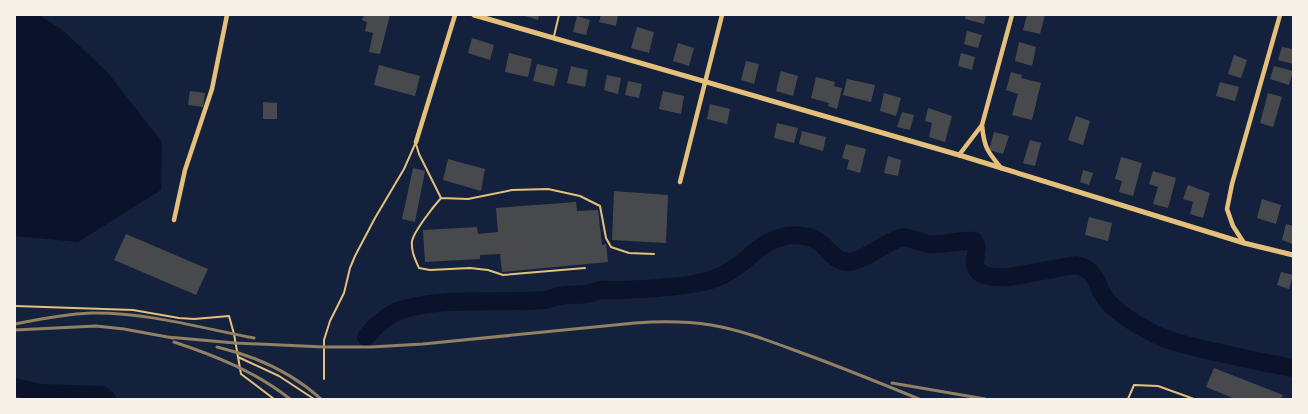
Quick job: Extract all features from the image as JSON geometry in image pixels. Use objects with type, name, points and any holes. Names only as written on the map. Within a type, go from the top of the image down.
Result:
[{"type":"street","points":[[174,220],[185,170],[212,89],[227,15]]},
{"type":"street","points":[[416,142],[455,15]]},
{"type":"street","points":[[474,15],[960,155],[1244,243],[1293,255]]},
{"type":"street","points":[[680,182],[722,15]]},
{"type":"street","points":[[1001,168],[990,155],[983,141],[982,125],[1012,15]]},
{"type":"street","points":[[1244,243],[1233,226],[1227,209],[1232,184],[1280,15]]},
{"type":"street","points":[[960,155],[982,125]]},
{"type":"lane","points":[[554,38],[559,15]]},
{"type":"lane","points":[[416,142],[419,154],[441,198]]},
{"type":"lane","points":[[324,379],[324,340],[330,321],[344,293],[350,268],[375,218],[404,169],[416,142]]},
{"type":"lane","points":[[441,198],[468,199],[512,190],[548,189],[580,196],[600,206],[606,238],[611,247],[629,253],[654,254]]},
{"type":"lane","points":[[441,198],[412,240],[413,254],[419,268],[430,270],[470,268],[488,270],[503,275],[585,268]]},
{"type":"lane","points":[[1128,399],[1134,385],[1158,386],[1194,399]]},
{"type":"path","points":[[15,306],[133,310],[180,318],[229,316],[241,374],[274,399]]},
{"type":"path","points":[[238,357],[279,376],[314,399]]},
{"type":"water","points":[[15,15],[39,15],[64,31],[108,73],[162,142],[161,190],[78,242],[15,236]]},
{"type":"building","points":[[364,15],[390,15],[380,54],[369,52],[373,33],[365,31],[367,22],[362,20]]},
{"type":"building","points":[[522,15],[539,15],[538,20]]},
{"type":"building","points":[[601,15],[618,15],[616,26],[599,22]]},
{"type":"building","points":[[966,15],[986,15],[984,24],[965,19]]},
{"type":"building","points":[[1027,15],[1045,15],[1040,34],[1023,30]]},
{"type":"building","points":[[577,16],[590,20],[586,35],[573,32]]},
{"type":"building","points":[[637,27],[654,32],[649,53],[631,48]]},
{"type":"building","points":[[967,31],[982,35],[978,48],[964,44]]},
{"type":"building","points":[[472,38],[494,45],[490,60],[468,53]]},
{"type":"building","points":[[1019,42],[1036,47],[1032,66],[1015,61]]},
{"type":"building","points":[[678,43],[694,48],[689,66],[673,61]]},
{"type":"building","points":[[1282,47],[1293,49],[1293,64],[1278,60]]},
{"type":"building","points":[[509,53],[532,59],[528,77],[505,72]]},
{"type":"building","points":[[961,53],[975,57],[972,70],[958,66]]},
{"type":"building","points":[[1234,55],[1247,60],[1241,78],[1228,74]]},
{"type":"building","points":[[746,61],[759,64],[754,84],[741,80]]},
{"type":"building","points":[[537,64],[558,69],[554,86],[533,81]]},
{"type":"building","points":[[379,65],[420,76],[415,96],[374,85]]},
{"type":"building","points":[[571,66],[588,70],[585,87],[567,83]]},
{"type":"building","points":[[1274,66],[1293,71],[1289,85],[1270,79]]},
{"type":"building","points":[[781,71],[798,76],[793,96],[776,91]]},
{"type":"building","points":[[1011,72],[1022,75],[1021,78],[1041,83],[1032,120],[1012,115],[1018,94],[1006,90]]},
{"type":"building","points":[[607,75],[621,78],[618,94],[604,90]]},
{"type":"building","points":[[816,77],[835,82],[834,86],[842,88],[837,109],[828,106],[829,103],[811,98]]},
{"type":"building","points":[[847,79],[875,85],[871,102],[843,95]]},
{"type":"building","points":[[628,81],[642,84],[639,98],[625,95]]},
{"type":"building","points":[[1220,82],[1239,87],[1235,101],[1216,96]]},
{"type":"building","points":[[190,91],[205,93],[203,107],[188,105]]},
{"type":"building","points":[[663,91],[684,96],[681,114],[659,109]]},
{"type":"building","points":[[884,93],[901,98],[896,116],[880,111]]},
{"type":"building","points":[[1268,93],[1282,97],[1273,127],[1260,123]]},
{"type":"building","points":[[263,102],[277,103],[277,119],[263,119]]},
{"type":"building","points":[[710,104],[730,109],[727,124],[707,119]]},
{"type":"building","points":[[928,108],[952,116],[945,142],[929,137],[932,123],[925,121]]},
{"type":"building","points":[[902,112],[914,115],[910,130],[897,127]]},
{"type":"building","points":[[1076,116],[1090,121],[1083,145],[1068,140]]},
{"type":"building","points":[[777,123],[798,128],[794,143],[774,138]]},
{"type":"building","points":[[802,131],[826,137],[823,151],[799,144]]},
{"type":"building","points":[[994,132],[1009,136],[1003,154],[989,150]]},
{"type":"building","points":[[1030,140],[1041,143],[1035,166],[1023,163]]},
{"type":"building","points":[[846,144],[866,149],[860,173],[847,169],[849,160],[842,158]]},
{"type":"building","points":[[888,156],[901,160],[898,176],[884,173]]},
{"type":"building","points":[[1121,157],[1142,163],[1133,196],[1119,192],[1122,181],[1115,179]]},
{"type":"building","points":[[448,159],[485,169],[481,191],[443,180]]},
{"type":"building","points":[[413,168],[425,171],[415,222],[402,219]]},
{"type":"building","points":[[1083,170],[1093,173],[1089,185],[1080,182]]},
{"type":"building","points":[[1153,171],[1176,178],[1168,208],[1153,204],[1158,187],[1149,184]]},
{"type":"building","points":[[1188,185],[1210,193],[1203,218],[1190,214],[1193,202],[1183,199]]},
{"type":"building","points":[[614,191],[668,195],[666,243],[612,240]]},
{"type":"building","points":[[1262,199],[1281,205],[1276,224],[1257,218]]},
{"type":"building","points":[[576,202],[577,211],[598,210],[602,245],[606,244],[608,262],[502,272],[500,254],[480,255],[480,259],[425,262],[423,230],[477,227],[478,234],[498,232],[496,208]]},
{"type":"building","points":[[1089,217],[1112,223],[1108,241],[1085,235]]},
{"type":"building","points":[[1286,224],[1293,226],[1293,244],[1282,240]]},
{"type":"building","points":[[126,234],[208,269],[196,295],[114,260]]},
{"type":"building","points":[[1281,272],[1293,275],[1289,289],[1277,285]]},
{"type":"building","points":[[1214,368],[1283,395],[1281,399],[1235,399],[1206,387]]},
{"type":"waterway","points":[[366,337],[388,316],[411,307],[455,302],[540,300],[563,295],[587,294],[600,290],[660,288],[703,282],[730,271],[764,245],[786,236],[796,235],[811,238],[819,242],[836,258],[845,262],[855,261],[897,239],[905,238],[935,244],[974,241],[977,248],[975,266],[981,274],[992,277],[1009,277],[1076,265],[1090,271],[1104,297],[1113,307],[1133,322],[1156,335],[1195,347],[1293,368]]},
{"type":"waterway","points":[[15,387],[41,393],[102,395],[107,399]]},
{"type":"railway","points":[[15,324],[72,314],[112,313],[173,321],[254,338]]},
{"type":"railway","points":[[167,337],[235,343],[371,347],[423,344],[635,323],[692,323],[723,327],[757,337],[919,399]]},
{"type":"railway","points":[[15,330],[96,326],[173,338]]},
{"type":"railway","points":[[174,342],[235,366],[277,389],[290,399]]},
{"type":"railway","points":[[217,347],[245,355],[285,373],[321,399]]},
{"type":"railway","points":[[892,383],[985,399]]}]
